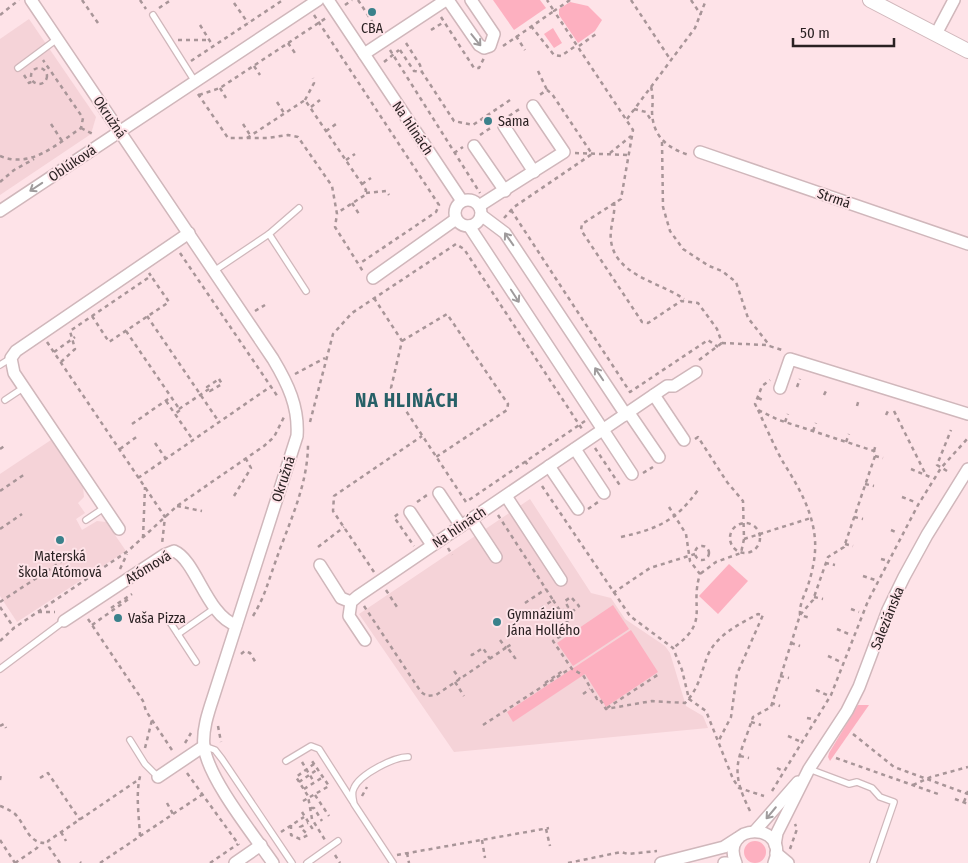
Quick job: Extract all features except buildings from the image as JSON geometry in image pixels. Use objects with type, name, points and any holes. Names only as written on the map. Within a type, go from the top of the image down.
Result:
[{"type":"street","name":"Okružná","points":[[30,0],[286,379],[292,396],[298,423],[295,444],[208,713],[204,746],[212,773],[272,863]]},
{"type":"street","points":[[194,80],[318,0]]},
{"type":"street","name":"Na hlinách","points":[[328,0],[462,201]]},
{"type":"street","points":[[364,54],[447,0],[479,45],[484,48],[490,46],[494,34],[471,0]]},
{"type":"street","points":[[870,0],[968,51]]},
{"type":"street","points":[[936,34],[954,0]]},
{"type":"street","name":"Oblúková","points":[[0,211],[194,80]]},
{"type":"street","points":[[469,226],[474,224],[480,211],[492,199],[564,152],[533,106]]},
{"type":"street","points":[[504,126],[534,172]]},
{"type":"street","points":[[474,146],[504,191]]},
{"type":"street","name":"Strmá","points":[[698,154],[968,244]]},
{"type":"street","points":[[632,474],[469,226],[460,223],[456,219],[455,210],[462,201],[470,200],[506,233],[658,457]]},
{"type":"street","points":[[373,278],[456,219]]},
{"type":"street","points":[[119,529],[11,368],[11,358],[16,350],[188,233]]},
{"type":"street","points":[[780,388],[790,359],[968,414]]},
{"type":"street","name":"Na hlinách","points":[[354,599],[667,386],[674,386],[696,372]]},
{"type":"street","points":[[654,395],[684,440]]},
{"type":"street","points":[[575,449],[604,492]]},
{"type":"street","points":[[549,466],[578,509]]},
{"type":"street","name":"Saleziánska","points":[[775,854],[777,833],[809,769],[847,711],[859,687],[888,610],[904,577],[927,535],[964,485],[968,469]]},
{"type":"street","points":[[439,493],[496,557]]},
{"type":"street","points":[[506,496],[561,580]]},
{"type":"street","points":[[410,512],[432,545]]},
{"type":"street","name":"Atómová","points":[[64,622],[164,554],[174,551],[179,552],[215,608],[228,622],[236,626]]},
{"type":"street","points":[[320,565],[341,598],[354,599],[349,616],[365,640]]},
{"type":"street","points":[[158,777],[204,746]]},
{"type":"street","name":"Saleziánska","points":[[755,831],[809,769]]},
{"type":"street","points":[[661,863],[724,847],[746,833],[755,831],[765,833],[775,854],[789,858]]},
{"type":"street","points":[[736,863],[733,848],[738,838]]},
{"type":"street","points":[[235,863],[261,845]]},
{"type":"lane","points":[[151,15],[194,80]]},
{"type":"lane","points":[[18,68],[56,39]]},
{"type":"lane","points":[[214,271],[269,234],[299,208]]},
{"type":"lane","points":[[269,234],[306,291]]},
{"type":"lane","points":[[0,365],[11,358]]},
{"type":"lane","points":[[5,400],[24,388]]},
{"type":"lane","points":[[86,520],[104,508]]},
{"type":"lane","points":[[178,634],[215,608]]},
{"type":"lane","points":[[168,619],[196,662]]},
{"type":"lane","points":[[0,669],[64,622]]},
{"type":"lane","points":[[130,740],[146,764],[158,777]]},
{"type":"lane","points":[[204,746],[215,750],[222,759],[292,863]]},
{"type":"lane","points":[[286,761],[305,748],[311,746],[319,749],[393,863]]},
{"type":"lane","points":[[354,804],[353,789],[360,782],[390,762],[408,757]]},
{"type":"lane","points":[[809,769],[849,784],[857,782],[872,788],[880,798],[894,802],[872,863]]},
{"type":"lane","points":[[307,863],[338,841]]},
{"type":"path","points":[[0,15],[19,0]]},
{"type":"path","points":[[82,0],[98,23]]},
{"type":"path","points":[[140,0],[151,15]]},
{"type":"path","points":[[188,63],[282,0]]},
{"type":"path","points":[[193,96],[220,88],[352,0]]},
{"type":"path","points":[[358,0],[381,35]]},
{"type":"path","points":[[546,0],[633,130],[621,198],[582,224],[581,230],[642,322],[648,322],[681,301],[686,300]]},
{"type":"path","points":[[500,48],[570,0]]},
{"type":"path","points":[[631,0],[671,60]]},
{"type":"path","points":[[691,0],[701,14]]},
{"type":"path","points":[[627,119],[695,28],[706,0]]},
{"type":"path","points":[[234,3],[248,23]]},
{"type":"path","points":[[198,95],[225,136],[246,138],[288,135],[298,137],[332,186],[337,214],[335,223],[337,231],[359,264],[436,212],[439,205],[312,12]]},
{"type":"path","points":[[533,17],[537,22]]},
{"type":"path","points":[[431,30],[444,22],[474,68],[479,68],[484,58],[489,55]]},
{"type":"path","points":[[200,25],[214,46]]},
{"type":"path","points":[[531,26],[550,51],[557,56],[578,46],[596,34]]},
{"type":"path","points":[[516,36],[525,50]]},
{"type":"path","points":[[543,40],[547,38]]},
{"type":"path","points":[[168,39],[210,40]]},
{"type":"path","points":[[288,43],[297,56]]},
{"type":"path","points":[[406,44],[454,121],[473,125],[510,100]]},
{"type":"path","points":[[422,72],[414,71],[400,50],[392,55],[478,190],[492,199]]},
{"type":"path","points":[[0,182],[14,170],[42,155],[81,128],[83,118],[38,52]]},
{"type":"path","points":[[254,66],[260,75]]},
{"type":"path","points":[[18,68],[30,83],[33,80]]},
{"type":"path","points":[[33,80],[32,76],[35,70],[39,68],[46,72]]},
{"type":"path","points":[[46,72],[50,69]]},
{"type":"path","points":[[538,71],[547,90]]},
{"type":"path","points":[[33,80],[37,83],[44,82],[47,78],[46,72]]},
{"type":"path","points":[[246,138],[305,100],[314,83],[313,78]]},
{"type":"path","points":[[650,87],[652,121]]},
{"type":"path","points":[[220,88],[226,98]]},
{"type":"path","points":[[305,100],[362,184],[366,193]]},
{"type":"path","points":[[311,107],[320,100]]},
{"type":"path","points":[[277,102],[284,113]]},
{"type":"path","points":[[634,109],[646,112],[662,142],[663,207],[670,231],[683,248],[709,266],[722,271],[736,282],[748,318],[770,346]]},
{"type":"path","points":[[51,124],[62,141]]},
{"type":"path","points":[[243,124],[250,135]]},
{"type":"path","points":[[326,131],[336,124]]},
{"type":"path","points":[[81,128],[95,134]]},
{"type":"path","points":[[610,153],[632,135]]},
{"type":"path","points":[[662,142],[669,147],[698,154]]},
{"type":"path","points":[[564,152],[628,155]]},
{"type":"path","points":[[346,160],[355,154]]},
{"type":"path","points":[[0,156],[18,159],[42,155]]},
{"type":"path","points":[[362,184],[372,178]]},
{"type":"path","points":[[337,214],[366,193],[386,191],[389,195]]},
{"type":"path","points":[[614,202],[610,240],[620,262],[686,300],[700,304],[717,329],[722,342]]},
{"type":"path","points":[[352,204],[359,214]]},
{"type":"path","points":[[511,210],[630,392],[708,340],[718,347]]},
{"type":"path","points":[[333,334],[352,313],[452,245],[462,246],[621,487]]},
{"type":"path","points":[[176,252],[186,261],[279,399]]},
{"type":"path","points":[[92,317],[109,342],[168,302],[147,269]]},
{"type":"path","points":[[61,362],[75,349],[74,338],[70,331],[151,276]]},
{"type":"path","points":[[374,298],[402,340],[391,388],[466,502],[580,425]]},
{"type":"path","points":[[254,316],[253,313],[264,305]]},
{"type":"path","points":[[402,340],[447,314],[508,404],[507,410],[436,457]]},
{"type":"path","points":[[147,316],[219,422]]},
{"type":"path","points":[[126,331],[179,409]]},
{"type":"path","points":[[41,333],[165,517],[162,546],[164,554]]},
{"type":"path","points":[[54,352],[74,338]]},
{"type":"path","points":[[722,342],[770,346],[778,349]]},
{"type":"path","points":[[700,359],[718,347],[722,342]]},
{"type":"path","points":[[688,354],[691,358]]},
{"type":"path","points":[[294,373],[298,374],[326,357]]},
{"type":"path","points":[[175,414],[179,409],[209,389],[207,387],[218,379],[222,384],[210,392],[209,389]]},
{"type":"path","points":[[797,387],[800,379]]},
{"type":"path","points":[[739,788],[736,769],[751,722],[754,715],[769,709],[772,704],[800,615],[800,608],[815,555],[815,540],[811,518],[797,483],[774,446],[756,404],[762,386],[771,380]]},
{"type":"path","points":[[138,478],[270,387]]},
{"type":"path","points":[[824,395],[827,389]]},
{"type":"path","points":[[132,424],[171,397]]},
{"type":"path","points":[[758,398],[763,400]]},
{"type":"path","points":[[857,406],[860,400]]},
{"type":"path","points":[[166,401],[193,440]]},
{"type":"path","points":[[886,415],[889,409]]},
{"type":"path","points":[[758,410],[785,422],[874,451]]},
{"type":"path","points":[[894,411],[926,475]]},
{"type":"path","points":[[785,422],[788,414]]},
{"type":"path","points":[[813,431],[816,423]]},
{"type":"path","points":[[947,472],[937,465],[951,430]]},
{"type":"path","points":[[846,442],[849,434]]},
{"type":"path","points":[[119,449],[139,435]]},
{"type":"path","points":[[377,577],[333,511],[334,496],[422,436]]},
{"type":"path","points":[[698,437],[727,482],[742,499],[744,539],[741,553]]},
{"type":"path","points":[[768,799],[831,695],[868,601],[918,505],[941,468],[968,438]]},
{"type":"path","points":[[155,443],[166,459]]},
{"type":"path","points":[[800,615],[814,597],[828,557],[841,549],[845,544],[875,456],[876,444]]},
{"type":"path","points":[[0,449],[6,445]]},
{"type":"path","points":[[0,641],[9,635],[14,628],[128,552],[177,506],[264,446]]},
{"type":"path","points":[[875,456],[883,458]]},
{"type":"path","points":[[234,496],[251,468],[246,458]]},
{"type":"path","points":[[911,469],[930,477]]},
{"type":"path","points":[[0,491],[25,474]]},
{"type":"path","points":[[535,476],[630,616],[673,648],[689,700],[706,711],[733,779],[750,811]]},
{"type":"path","points":[[866,484],[874,486]]},
{"type":"path","points":[[143,538],[144,487]]},
{"type":"path","points":[[621,537],[653,528],[676,516],[698,490]]},
{"type":"path","points":[[482,491],[572,629],[553,641],[570,667],[583,675],[592,688],[590,689],[606,709]]},
{"type":"path","points":[[902,497],[915,502]]},
{"type":"path","points":[[177,506],[202,511]]},
{"type":"path","points":[[669,507],[686,534],[688,556],[691,564],[700,574]]},
{"type":"path","points":[[0,529],[22,514]]},
{"type":"path","points":[[854,517],[862,519]]},
{"type":"path","points":[[744,539],[811,518]]},
{"type":"path","points":[[673,648],[690,634],[698,618],[695,592],[700,574],[716,562],[741,553],[750,553],[757,547],[759,533],[753,525],[742,523],[734,528],[730,538],[734,549],[741,553]]},
{"type":"path","points":[[318,547],[344,527]]},
{"type":"path","points":[[891,530],[898,533]]},
{"type":"path","points":[[845,544],[853,546]]},
{"type":"path","points":[[701,545],[706,546],[710,552],[705,560],[700,560],[695,554],[701,545]]},
{"type":"path","points":[[613,592],[650,568],[695,554]]},
{"type":"path","points":[[0,602],[70,556]]},
{"type":"path","points":[[880,559],[885,560]]},
{"type":"path","points":[[826,563],[835,565]]},
{"type":"path","points":[[863,576],[875,580]]},
{"type":"path","points":[[382,584],[397,607]]},
{"type":"path","points":[[525,603],[546,589]]},
{"type":"path","points":[[111,608],[132,594]]},
{"type":"path","points":[[571,597],[579,606],[573,611],[568,607],[566,601],[571,597]]},
{"type":"path","points":[[814,597],[824,599]]},
{"type":"path","points":[[92,625],[130,598]]},
{"type":"path","points":[[354,599],[424,695],[436,695],[512,644]]},
{"type":"path","points":[[540,609],[553,600]]},
{"type":"path","points":[[0,607],[14,628]]},
{"type":"path","points":[[561,612],[568,607]]},
{"type":"path","points":[[851,609],[859,612]]},
{"type":"path","points":[[38,612],[86,615],[144,701],[152,720],[176,756]]},
{"type":"path","points":[[606,709],[657,701],[683,704],[689,700],[695,691],[709,654],[719,639],[758,614],[763,615],[737,674],[732,717],[718,742]]},
{"type":"path","points":[[800,615],[810,618]]},
{"type":"path","points":[[837,630],[851,635]]},
{"type":"path","points":[[500,640],[515,658],[519,655]]},
{"type":"path","points":[[791,643],[800,646]]},
{"type":"path","points":[[471,654],[483,648],[490,659]]},
{"type":"path","points":[[238,656],[247,652],[256,664]]},
{"type":"path","points":[[828,656],[841,662]]},
{"type":"path","points":[[483,725],[570,667]]},
{"type":"path","points":[[454,671],[460,679]]},
{"type":"path","points":[[544,683],[565,671]]},
{"type":"path","points":[[606,709],[659,674]]},
{"type":"path","points":[[780,676],[789,678]]},
{"type":"path","points":[[455,682],[464,696]]},
{"type":"path","points":[[583,694],[590,689]]},
{"type":"path","points":[[816,690],[827,694]]},
{"type":"path","points":[[772,704],[780,706]]},
{"type":"path","points":[[807,718],[812,720]]},
{"type":"path","points":[[144,752],[152,720]]},
{"type":"path","points":[[751,722],[760,724]]},
{"type":"path","points":[[0,726],[4,724],[6,728]]},
{"type":"path","points":[[853,734],[894,767],[968,793],[964,802]]},
{"type":"path","points":[[788,736],[799,740]]},
{"type":"path","points":[[740,756],[749,758]]},
{"type":"path","points":[[305,758],[310,767]]},
{"type":"path","points":[[836,758],[938,794]]},
{"type":"path","points":[[301,761],[314,782]]},
{"type":"path","points":[[302,801],[328,786],[312,761]]},
{"type":"path","points":[[297,763],[303,772]]},
{"type":"path","points":[[314,764],[296,777],[309,798],[311,817],[330,847]]},
{"type":"path","points":[[183,767],[246,856]]},
{"type":"path","points":[[913,785],[926,779],[968,767]]},
{"type":"path","points":[[777,768],[781,770]]},
{"type":"path","points":[[299,782],[318,769]]},
{"type":"path","points":[[40,778],[48,773],[80,820]]},
{"type":"path","points":[[0,780],[1,774]]},
{"type":"path","points":[[304,789],[322,777]]},
{"type":"path","points":[[0,806],[17,816],[33,840],[39,843],[47,843],[138,780],[140,836]]},
{"type":"path","points":[[360,782],[368,788],[361,801]]},
{"type":"path","points":[[739,788],[764,796]]},
{"type":"path","points":[[100,863],[203,794]]},
{"type":"path","points":[[315,795],[329,816]]},
{"type":"path","points":[[955,799],[968,804]]},
{"type":"path","points":[[166,803],[173,814]]},
{"type":"path","points":[[311,808],[314,808],[322,821]]},
{"type":"path","points":[[302,812],[312,828],[315,825]]},
{"type":"path","points":[[281,832],[305,818],[311,817]]},
{"type":"path","points":[[789,820],[797,826],[790,845],[789,858]]},
{"type":"path","points":[[291,825],[291,835],[300,840],[308,835],[300,827],[308,823]]},
{"type":"path","points":[[396,855],[548,828],[550,846]]},
{"type":"path","points":[[61,832],[66,841]]},
{"type":"path","points":[[0,840],[15,863],[37,848],[39,843]]},
{"type":"path","points":[[482,840],[485,858]]},
{"type":"path","points":[[47,843],[59,862],[63,859]]},
{"type":"path","points":[[210,863],[238,844]]},
{"type":"path","points":[[568,863],[621,852],[628,854],[659,851]]},
{"type":"path","points":[[407,853],[409,863]]},
{"type":"shaded area","points":[[493,0],[540,0],[546,8],[514,30]]},
{"type":"shaded area","points":[[570,2],[588,6],[602,20],[595,31],[578,43],[559,15],[559,9]]},
{"type":"shaded area","points":[[29,19],[96,117],[91,134],[0,195],[0,39]]},
{"type":"shaded area","points":[[553,28],[562,43],[554,48],[544,34]]},
{"type":"shaded area","name":"Materská škola Atómová","points":[[51,440],[83,487],[84,497],[78,503],[85,513],[76,519],[82,530],[97,521],[106,522],[126,551],[17,622],[0,596],[0,474]]},
{"type":"shaded area","name":"Gymnázium Jána Hollého","points":[[530,499],[591,593],[611,598],[625,619],[665,646],[670,653],[686,706],[703,716],[708,728],[454,752],[359,614]]},
{"type":"shaded area","points":[[729,564],[748,581],[718,614],[699,596]]},
{"type":"shaded area","points":[[613,605],[629,629],[573,666],[557,643]]},
{"type":"shaded area","points":[[631,630],[658,672],[606,707],[585,674],[513,722],[507,712]]},
{"type":"shaded area","points":[[858,705],[869,705],[830,761],[829,753]]},
{"type":"shaded area","points":[[755,841],[763,844],[766,852],[763,860],[755,863],[747,860],[744,852],[747,844]]},
{"type":"place","name":"CBA","points":[[372,12]]},
{"type":"place","name":"Sama","points":[[488,121]]},
{"type":"place","name":"Materská škola Atómová","points":[[60,540]]},
{"type":"place","name":"Vaša Pizza","points":[[118,618]]},
{"type":"place","name":"Gymnázium Jána Hollého","points":[[497,622]]},
{"type":"district","name":"NA HLINÁCH","points":[[407,400]]}]
